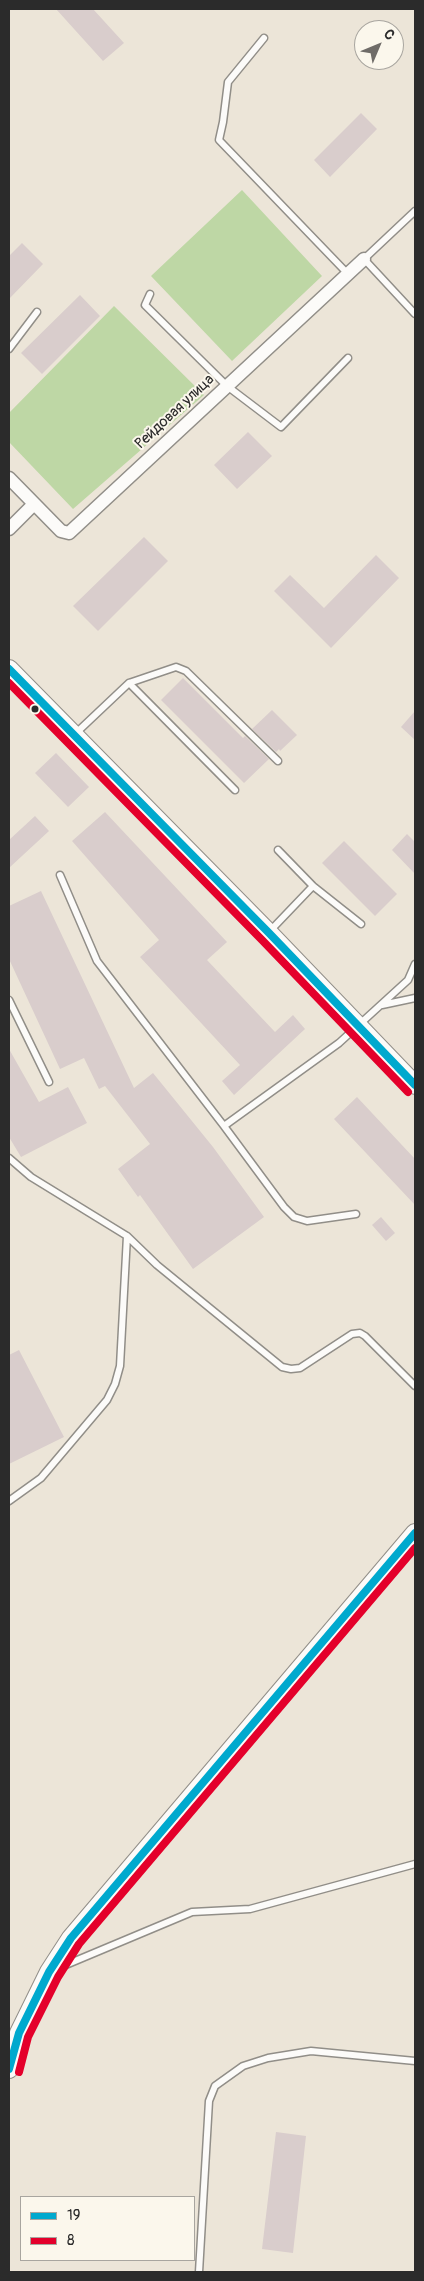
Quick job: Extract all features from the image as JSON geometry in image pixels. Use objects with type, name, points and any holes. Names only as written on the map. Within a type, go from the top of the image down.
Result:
[{"type":"main road","points":[[9,669],[358,1024],[415,1085]]},
{"type":"main road","points":[[9,2069],[19,2033],[50,1972],[70,1938],[415,1533]]},
{"type":"street","name":"Рейдовая улица","points":[[9,478],[61,531],[69,532],[364,259]]},
{"type":"street","points":[[9,529],[34,504]]},
{"type":"lane","points":[[264,38],[228,82],[219,140],[348,274]]},
{"type":"lane","points":[[415,211],[364,259],[415,314]]},
{"type":"lane","points":[[150,294],[145,305],[227,386],[281,427],[348,358]]},
{"type":"lane","points":[[9,349],[37,312]]},
{"type":"lane","points":[[73,735],[129,683],[176,667],[186,670],[278,761]]},
{"type":"lane","points":[[129,683],[235,790]]},
{"type":"lane","points":[[278,850],[313,886],[362,924]]},
{"type":"lane","points":[[60,875],[97,961],[284,1207],[294,1217],[307,1220],[356,1214]]},
{"type":"lane","points":[[269,933],[313,886]]},
{"type":"lane","points":[[224,1126],[339,1043],[408,980],[415,964]]},
{"type":"lane","points":[[380,1005],[415,998]]},
{"type":"lane","points":[[9,1000],[49,1082]]},
{"type":"lane","points":[[9,1158],[31,1177],[128,1236],[157,1265],[282,1367],[290,1369],[300,1368],[352,1334],[360,1333],[415,1386]]},
{"type":"lane","points":[[9,1501],[41,1478],[107,1400],[115,1384],[120,1366],[128,1236]]},
{"type":"lane","points":[[50,1972],[192,1912],[250,1909],[415,1864]]},
{"type":"lane","points":[[199,2272],[209,2101],[215,2086],[243,2066],[268,2058],[311,2051],[415,2061]]},
{"type":"green space","points":[[242,190],[322,276],[232,361],[151,276]]},
{"type":"green space","points":[[114,306],[204,395],[73,509],[9,442],[9,413]]},
{"type":"building","points":[[56,9],[93,9],[124,43],[103,61]]},
{"type":"building","points":[[361,113],[377,129],[330,177],[314,160]]},
{"type":"building","points":[[22,243],[43,264],[9,299],[9,256]]},
{"type":"building","points":[[80,295],[100,316],[42,374],[21,353]]},
{"type":"building","points":[[248,432],[272,456],[237,489],[214,465]]},
{"type":"building","points":[[144,537],[168,561],[98,631],[73,606]]},
{"type":"building","points":[[376,555],[399,578],[331,648],[274,591],[290,575],[324,608]]},
{"type":"building","points":[[183,678],[243,738],[245,736],[269,759],[244,783],[161,700]]},
{"type":"building","points":[[272,710],[297,735],[280,751],[279,749],[276,752],[252,729]]},
{"type":"building","points":[[415,711],[415,740],[401,727]]},
{"type":"building","points":[[56,753],[89,787],[68,807],[35,773]]},
{"type":"building","points":[[105,812],[227,942],[207,960],[275,1032],[293,1015],[305,1029],[234,1095],[222,1081],[240,1065],[140,957],[159,940],[72,841]]},
{"type":"building","points":[[35,816],[49,831],[9,868],[9,840]]},
{"type":"building","points":[[407,834],[415,842],[415,874],[392,850]]},
{"type":"building","points":[[344,841],[397,894],[375,916],[322,863]]},
{"type":"building","points":[[41,891],[134,1088],[153,1073],[213,1147],[264,1217],[193,1269],[140,1195],[138,1197],[118,1169],[150,1144],[105,1086],[99,1089],[84,1058],[60,1069],[9,959],[9,906]]},
{"type":"building","points":[[9,1049],[39,1102],[68,1087],[87,1123],[21,1157],[9,1137]]},
{"type":"building","points":[[357,1097],[415,1159],[415,1205],[334,1119]]},
{"type":"building","points":[[381,1217],[395,1233],[386,1241],[372,1225]]},
{"type":"building","points":[[19,1350],[64,1437],[9,1464],[9,1355]]},
{"type":"building","points":[[276,2132],[306,2136],[293,2253],[262,2249]]},
{"type":"transit line","name":"19","points":[[9,669],[269,933],[415,1085]]},
{"type":"transit line","name":"8","points":[[9,683],[262,940],[408,1092]]},
{"type":"transit line","name":"19","points":[[9,2069],[19,2033],[49,1972],[71,1938],[415,1533]]},
{"type":"transit line","name":"8","points":[[19,2072],[28,2037],[58,1977],[79,1944],[415,1548]]}]
